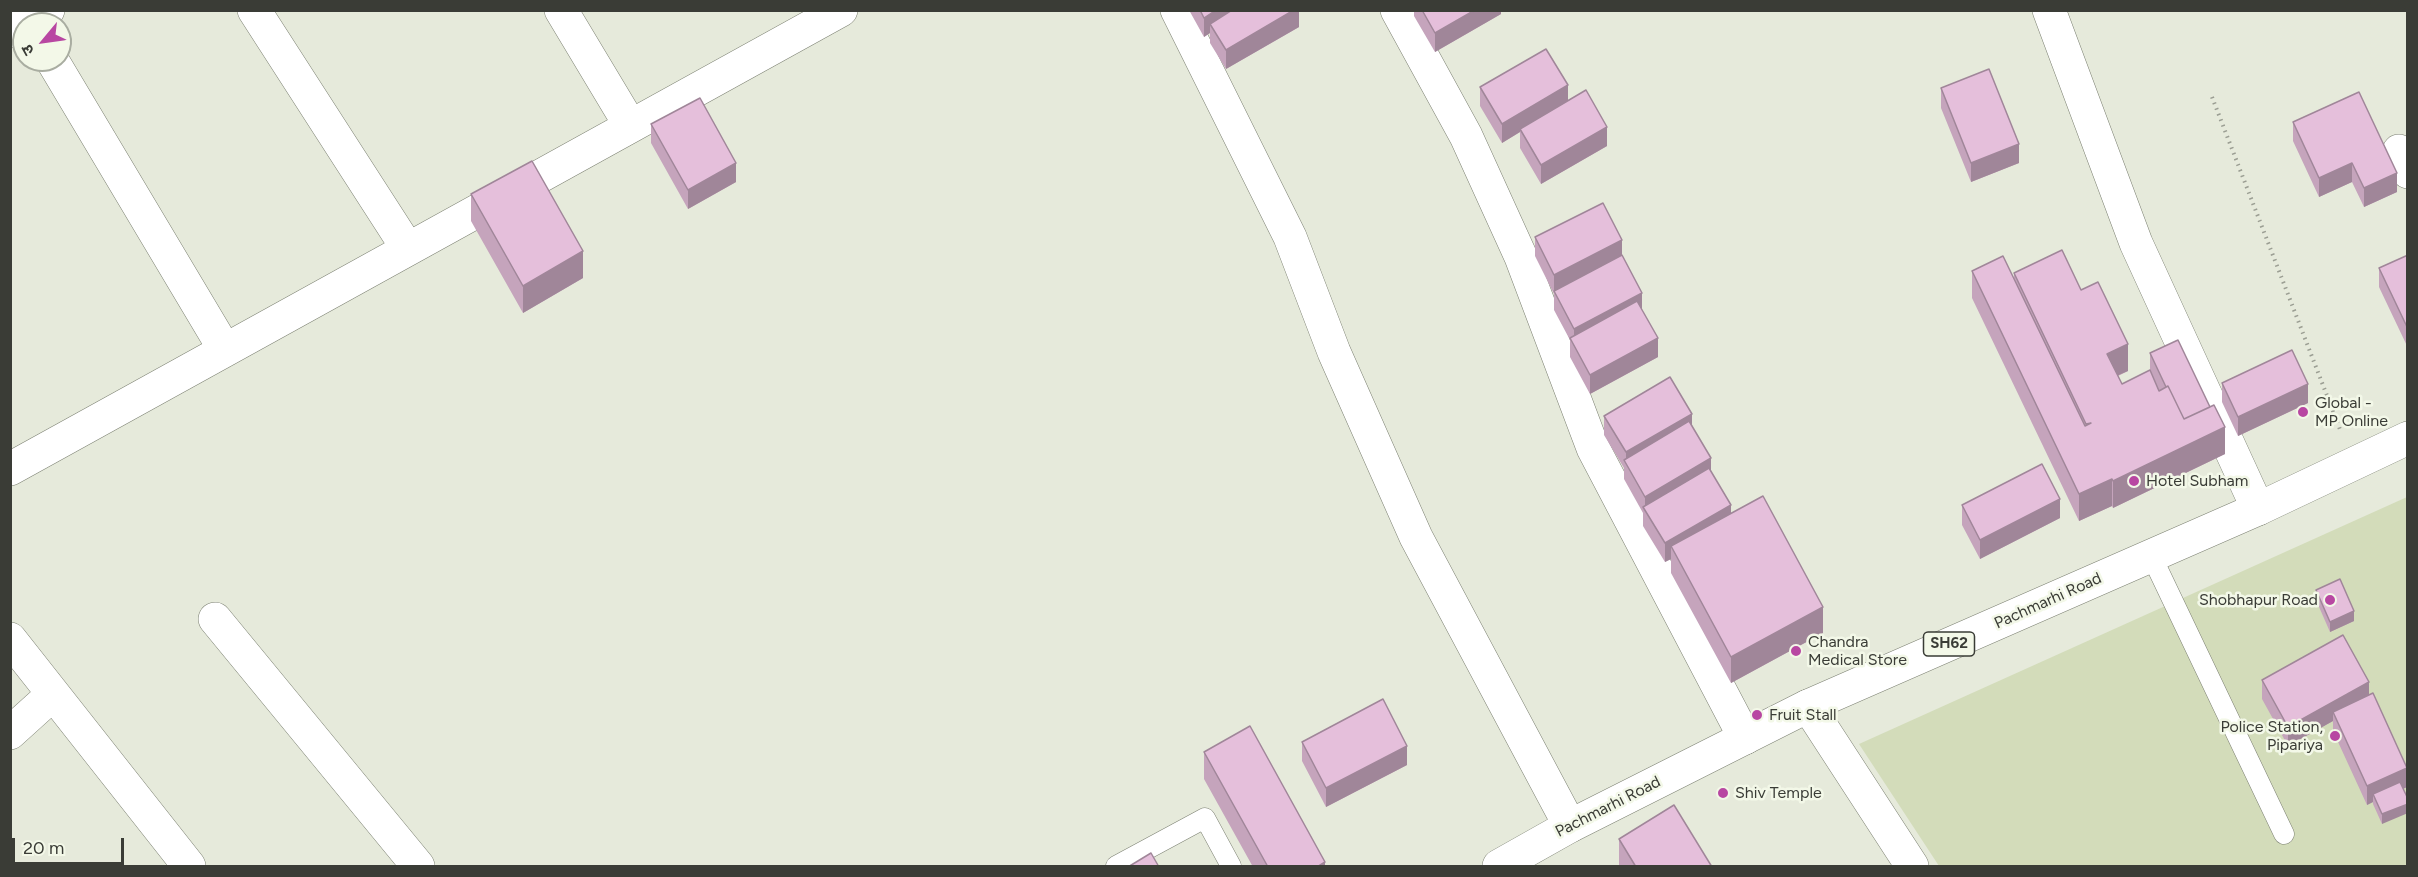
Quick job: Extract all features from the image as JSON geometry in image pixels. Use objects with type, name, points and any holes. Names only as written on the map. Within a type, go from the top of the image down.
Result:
[{"type":"street","points":[[254,10],[408,249]]},
{"type":"street","points":[[561,10],[630,125]]},
{"type":"street","points":[[1177,10],[1290,237],[1334,352],[1416,537],[1570,826]]},
{"type":"street","points":[[1397,10],[1466,136],[1516,247],[1593,448],[1744,738]]},
{"type":"street","points":[[2049,10],[2136,243],[2258,509]]},
{"type":"street","points":[[10,469],[828,14]]},
{"type":"street","points":[[59,72],[225,350]]},
{"type":"street","name":"Pachmarhi Road","points":[[1499,867],[1570,826],[1808,706],[2258,509],[2408,438]]},
{"type":"street","points":[[215,619],[418,867]]},
{"type":"street","points":[[10,639],[189,867]]},
{"type":"street","points":[[10,733],[52,695]]},
{"type":"street","points":[[1808,706],[1912,867]]},
{"type":"lane","points":[[2151,555],[2284,834]]},
{"type":"lane","points":[[1116,867],[1205,818],[1231,867]]},
{"type":"path","points":[[2212,97],[2353,464]]},
{"type":"green space","points":[[2407,497],[2407,866],[1939,866],[1859,744]]},
{"type":"building","points":[[1200,10],[1216,10],[1204,18]]},
{"type":"building","points":[[1232,10],[1294,10],[1226,50],[1210,24]]},
{"type":"building","points":[[1422,10],[1475,10],[1435,33]]},
{"type":"building","points":[[1546,49],[1568,85],[1502,124],[1480,87]]},
{"type":"building","points":[[1989,69],[2019,144],[1971,163],[1941,88]]},
{"type":"building","points":[[1586,90],[1607,127],[1541,165],[1520,129]]},
{"type":"building","points":[[2359,92],[2397,173],[2364,188],[2352,163],[2319,178],[2293,122]]},
{"type":"building","points":[[700,98],[736,163],[688,190],[651,124]]},
{"type":"building","points":[[532,161],[583,251],[523,286],[471,194]]},
{"type":"building","points":[[1603,203],[1622,240],[1554,275],[1535,237]]},
{"type":"building","points":[[2062,250],[2081,290],[2098,282],[2128,344],[2107,354],[2122,384],[2150,370],[2159,391],[2168,386],[2184,419],[2214,405],[2225,427],[2113,481],[2112,479],[2079,494],[1972,271],[2003,256],[2085,426],[2091,423],[2086,424],[2014,273]]},
{"type":"building","points":[[1622,255],[1642,293],[1574,329],[1554,291]]},
{"type":"building","points":[[2408,255],[2408,329],[2379,268]]},
{"type":"building","points":[[1637,301],[1658,338],[1590,375],[1570,338]]},
{"type":"building","points":[[2178,340],[2210,407],[2184,419],[2150,353]]},
{"type":"building","points":[[2292,350],[2308,384],[2238,417],[2222,383]]},
{"type":"building","points":[[1670,377],[1692,414],[1626,452],[1604,416]]},
{"type":"building","points":[[1689,421],[1711,458],[1645,497],[1624,460]]},
{"type":"building","points":[[2042,464],[2060,499],[1980,540],[1962,505]]},
{"type":"building","points":[[1709,468],[1731,505],[1665,543],[1643,507]]},
{"type":"building","points":[[1763,496],[1823,607],[1731,657],[1671,546]]},
{"type":"building","points":[[2340,579],[2354,611],[2330,622],[2316,590]]},
{"type":"building","points":[[2343,635],[2369,682],[2288,727],[2262,680]]},
{"type":"building","points":[[2373,693],[2407,768],[2367,786],[2333,712]]},
{"type":"building","points":[[1383,699],[1407,746],[1326,788],[1302,742]]},
{"type":"building","points":[[1250,726],[1325,862],[1317,867],[1268,867],[1204,752]]},
{"type":"building","points":[[2400,782],[2408,804],[2382,814],[2373,794]]},
{"type":"building","points":[[1674,805],[1712,867],[1636,867],[1619,839]]},
{"type":"building","points":[[1151,853],[1159,867],[1128,867]]},
{"type":"place","name":"Global - MP Online","points":[[2303,412]]},
{"type":"place","name":"Hotel Subham","points":[[2134,481]]},
{"type":"place","name":"Shobhapur Road","points":[[2330,600]]},
{"type":"place","name":"Chandra Medical Store","points":[[1796,651]]},
{"type":"place","name":"Fruit Stall","points":[[1757,715]]},
{"type":"place","name":"Police Station, Pipariya","points":[[2335,736]]},
{"type":"place","name":"Shiv Temple","points":[[1723,793]]}]
